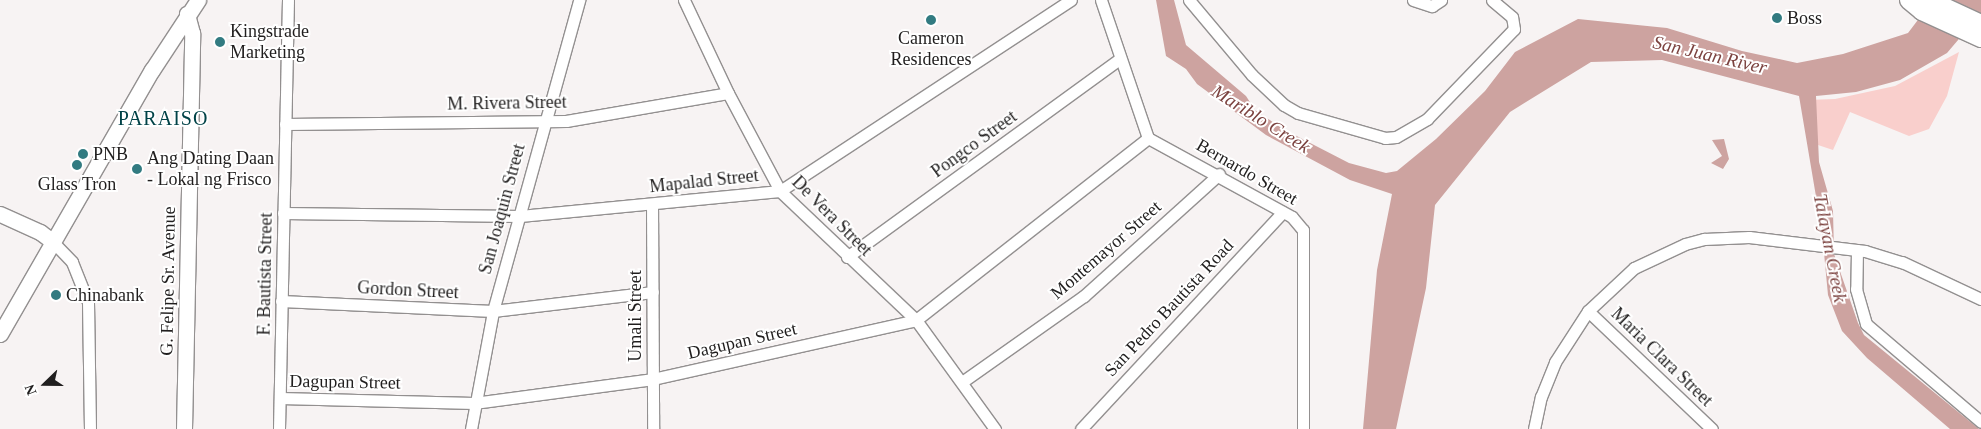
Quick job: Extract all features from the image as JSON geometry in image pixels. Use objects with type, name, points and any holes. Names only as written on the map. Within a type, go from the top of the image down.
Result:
[{"type":"main road","points":[[1920,4],[1980,33]]},
{"type":"street","points":[[0,334],[52,242],[187,14],[198,0]]},
{"type":"street","name":"F. Bautista Street","points":[[279,429],[288,0]]},
{"type":"street","name":"San Joaquin Street","points":[[471,429],[474,403],[492,311],[579,0]]},
{"type":"street","name":"De Vera Street","points":[[684,0],[728,92],[780,191],[847,257],[916,320],[995,429]]},
{"type":"street","name":"Mapalad Street","points":[[283,213],[520,216],[780,191],[1071,0]]},
{"type":"street","points":[[1101,0],[1148,138]]},
{"type":"street","points":[[1189,0],[1252,76],[1284,105],[1298,113],[1385,138],[1396,137],[1427,119],[1514,29],[1512,17],[1492,0]]},
{"type":"street","points":[[1413,0],[1432,6],[1441,0]]},
{"type":"street","name":"G. Felipe Sr. Avenue","points":[[184,429],[192,33],[187,14]]},
{"type":"street","name":"Pongco Street","points":[[847,257],[1120,59]]},
{"type":"street","name":"M. Rivera Street","points":[[285,124],[566,121],[728,92]]},
{"type":"street","name":"Bernardo Street","points":[[1148,138],[1219,174],[1283,212],[1298,222],[1303,230],[1303,429]]},
{"type":"street","name":"Dagupan Street","points":[[280,398],[474,403],[653,379],[916,320],[1148,138]]},
{"type":"street","name":"Montemayor Street","points":[[962,382],[1084,296],[1219,174]]},
{"type":"street","name":"Umali Street","points":[[652,204],[654,429]]},
{"type":"street","name":"San Pedro Bautista Road","points":[[1080,429],[1283,212]]},
{"type":"street","points":[[0,214],[40,232],[72,262],[88,302],[90,429]]},
{"type":"street","points":[[1534,429],[1555,362],[1588,311],[1634,268],[1663,252],[1704,239],[1749,236],[1820,243],[1857,250],[1902,262],[1981,299]]},
{"type":"street","points":[[1857,250],[1856,289],[1866,324],[1981,422]]},
{"type":"street","name":"Gordon Street","points":[[281,301],[492,311],[652,292]]},
{"type":"street","name":"Maria Clara Street","points":[[1588,311],[1712,429]]},
{"type":"shaded area","points":[[1959,52],[1947,96],[1929,129],[1909,136],[1850,112],[1833,150],[1815,144],[1807,100],[1835,99],[1895,86]]},
{"type":"water","points":[[1156,0],[1174,0],[1186,45],[1246,96],[1255,110],[1283,129],[1349,163],[1386,173],[1397,171],[1436,139],[1485,91],[1515,52],[1578,19],[1667,28],[1742,51],[1797,63],[1843,54],[1908,33],[1933,0],[1981,0],[1981,13],[1947,53],[1900,80],[1856,92],[1816,96],[1819,162],[1833,211],[1834,254],[1858,323],[1864,335],[1979,429],[1950,429],[1867,358],[1842,331],[1828,295],[1822,232],[1799,96],[1662,60],[1591,62],[1510,112],[1435,205],[1426,288],[1396,429],[1363,429],[1377,270],[1392,194],[1350,180],[1266,135],[1197,84],[1186,69],[1166,56]]},
{"type":"water","points":[[1724,139],[1729,159],[1723,169],[1711,163],[1722,156],[1712,140]]},
{"type":"place","name":"Boss","points":[[1777,18]]},
{"type":"place","name":"Cameron Residences","points":[[931,20]]},
{"type":"place","name":"Kingstrade Marketing","points":[[220,42]]},
{"type":"place","name":"PNB","points":[[83,154]]},
{"type":"place","name":"Glass Tron","points":[[77,165]]},
{"type":"place","name":"Ang Dating Daan - Lokal ng Frisco","points":[[137,169]]},
{"type":"place","name":"Chinabank","points":[[56,295]]},
{"type":"district","name":"PARAISO","points":[[163,118]]},
{"type":"water label","name":"San Juan River","points":[[1710,55]]},
{"type":"water label","name":"Mariblo Creek","points":[[1261,119]]},
{"type":"water label","name":"Talayan Creek","points":[[1830,248]]}]
